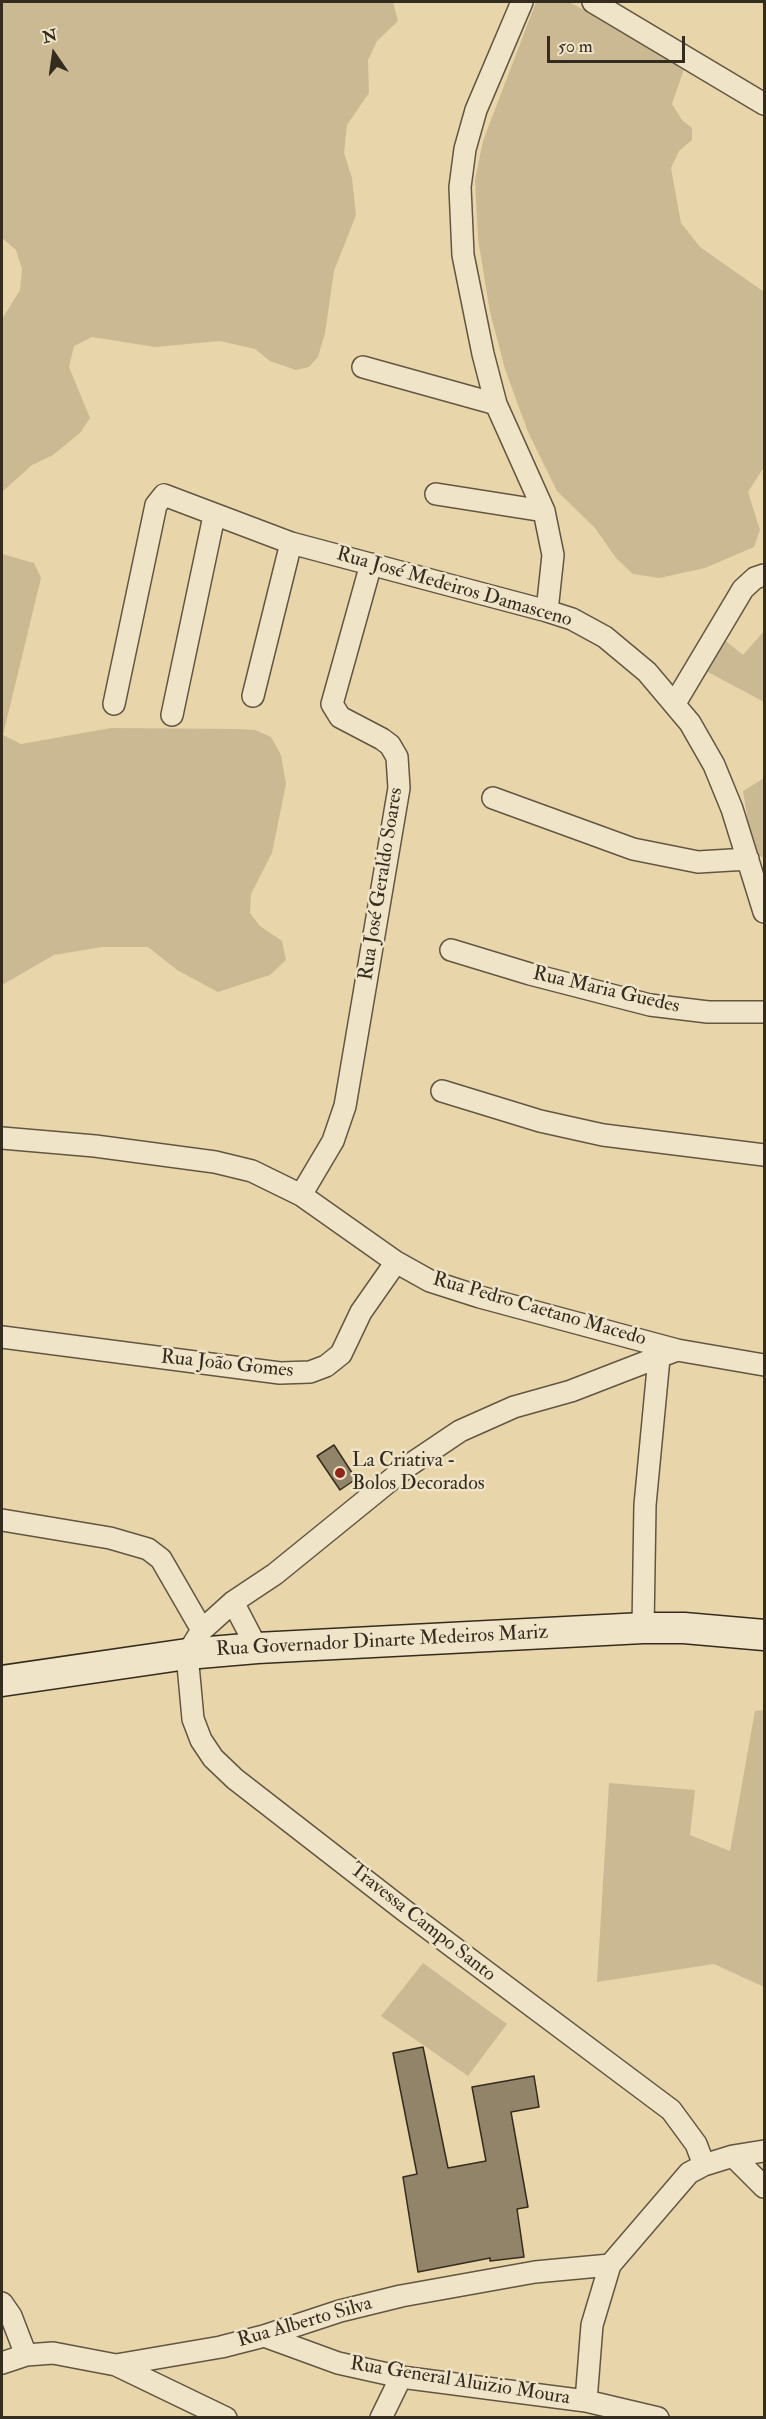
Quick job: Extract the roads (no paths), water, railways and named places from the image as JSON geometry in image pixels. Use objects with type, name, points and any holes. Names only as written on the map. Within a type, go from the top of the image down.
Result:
[{"type":"main road","name":"Rua Governador Dinarte Medeiros Mariz","points":[[2,1681],[195,1642],[257,1648],[643,1628],[684,1628],[765,1635]]},
{"type":"street","points":[[522,2],[476,110],[465,149],[460,187],[464,255],[470,294],[496,404],[544,512],[553,555],[547,611]]},
{"type":"street","points":[[593,2],[765,104]]},
{"type":"street","points":[[363,367],[496,404]]},
{"type":"street","points":[[436,494],[544,512]]},
{"type":"street","name":"Rua José Medeiros Damasceno","points":[[114,704],[156,505],[164,495],[214,516],[291,543],[547,611],[572,619],[605,637],[647,672],[675,702],[714,765],[765,912]]},
{"type":"street","points":[[172,715],[214,516]]},
{"type":"street","points":[[253,696],[291,543]]},
{"type":"street","name":"Rua José Geraldo Soares","points":[[301,1195],[333,1141],[345,1107],[399,788],[396,757],[390,745],[340,717],[332,704],[371,564]]},
{"type":"street","points":[[675,702],[743,589],[755,578],[765,575]]},
{"type":"street","points":[[493,798],[633,849],[698,862],[748,859]]},
{"type":"street","name":"Rua Maria Guedes","points":[[451,950],[530,974],[650,1005],[708,1012],[765,1011]]},
{"type":"street","points":[[442,1091],[540,1121],[603,1135],[765,1155]]},
{"type":"street","name":"Rua Pedro Caetano Macedo","points":[[2,1138],[95,1146],[215,1162],[252,1171],[301,1195],[396,1262],[430,1281],[668,1354],[765,1365]]},
{"type":"street","name":"Rua João Gomes","points":[[2,1337],[280,1373],[310,1372],[326,1366],[341,1354],[361,1312],[396,1262]]},
{"type":"street","points":[[2,1520],[110,1538],[148,1549],[161,1559],[195,1642],[233,1602],[275,1574],[408,1466],[460,1431],[514,1407],[571,1391],[668,1354],[645,1505],[643,1628]]},
{"type":"street","points":[[233,1602],[257,1648]]},
{"type":"street","name":"Travessa Campo Santo","points":[[195,1642],[193,1719],[201,1740],[213,1758],[235,1779],[405,1911],[671,2110],[696,2144],[704,2165]]},
{"type":"street","points":[[586,2401],[592,2325],[610,2265],[689,2173],[704,2165],[733,2156],[765,2151]]},
{"type":"street","points":[[733,2156],[765,2187]]},
{"type":"street","name":"Rua Alberto Silva","points":[[2,2363],[26,2355],[74,2355],[116,2365],[264,2336],[320,2316],[401,2296],[535,2272],[610,2265]]},
{"type":"street","points":[[2,2303],[10,2316],[26,2355]]},
{"type":"street","name":"Rua General Aluizio Moura","points":[[264,2336],[338,2364],[401,2377],[586,2401],[658,2418]]},
{"type":"street","points":[[116,2365],[226,2418]]},
{"type":"street","points":[[381,2418],[401,2377]]},
{"type":"place","name":"La Criativa - Bolos Decorados","points":[[340,1473]]}]
